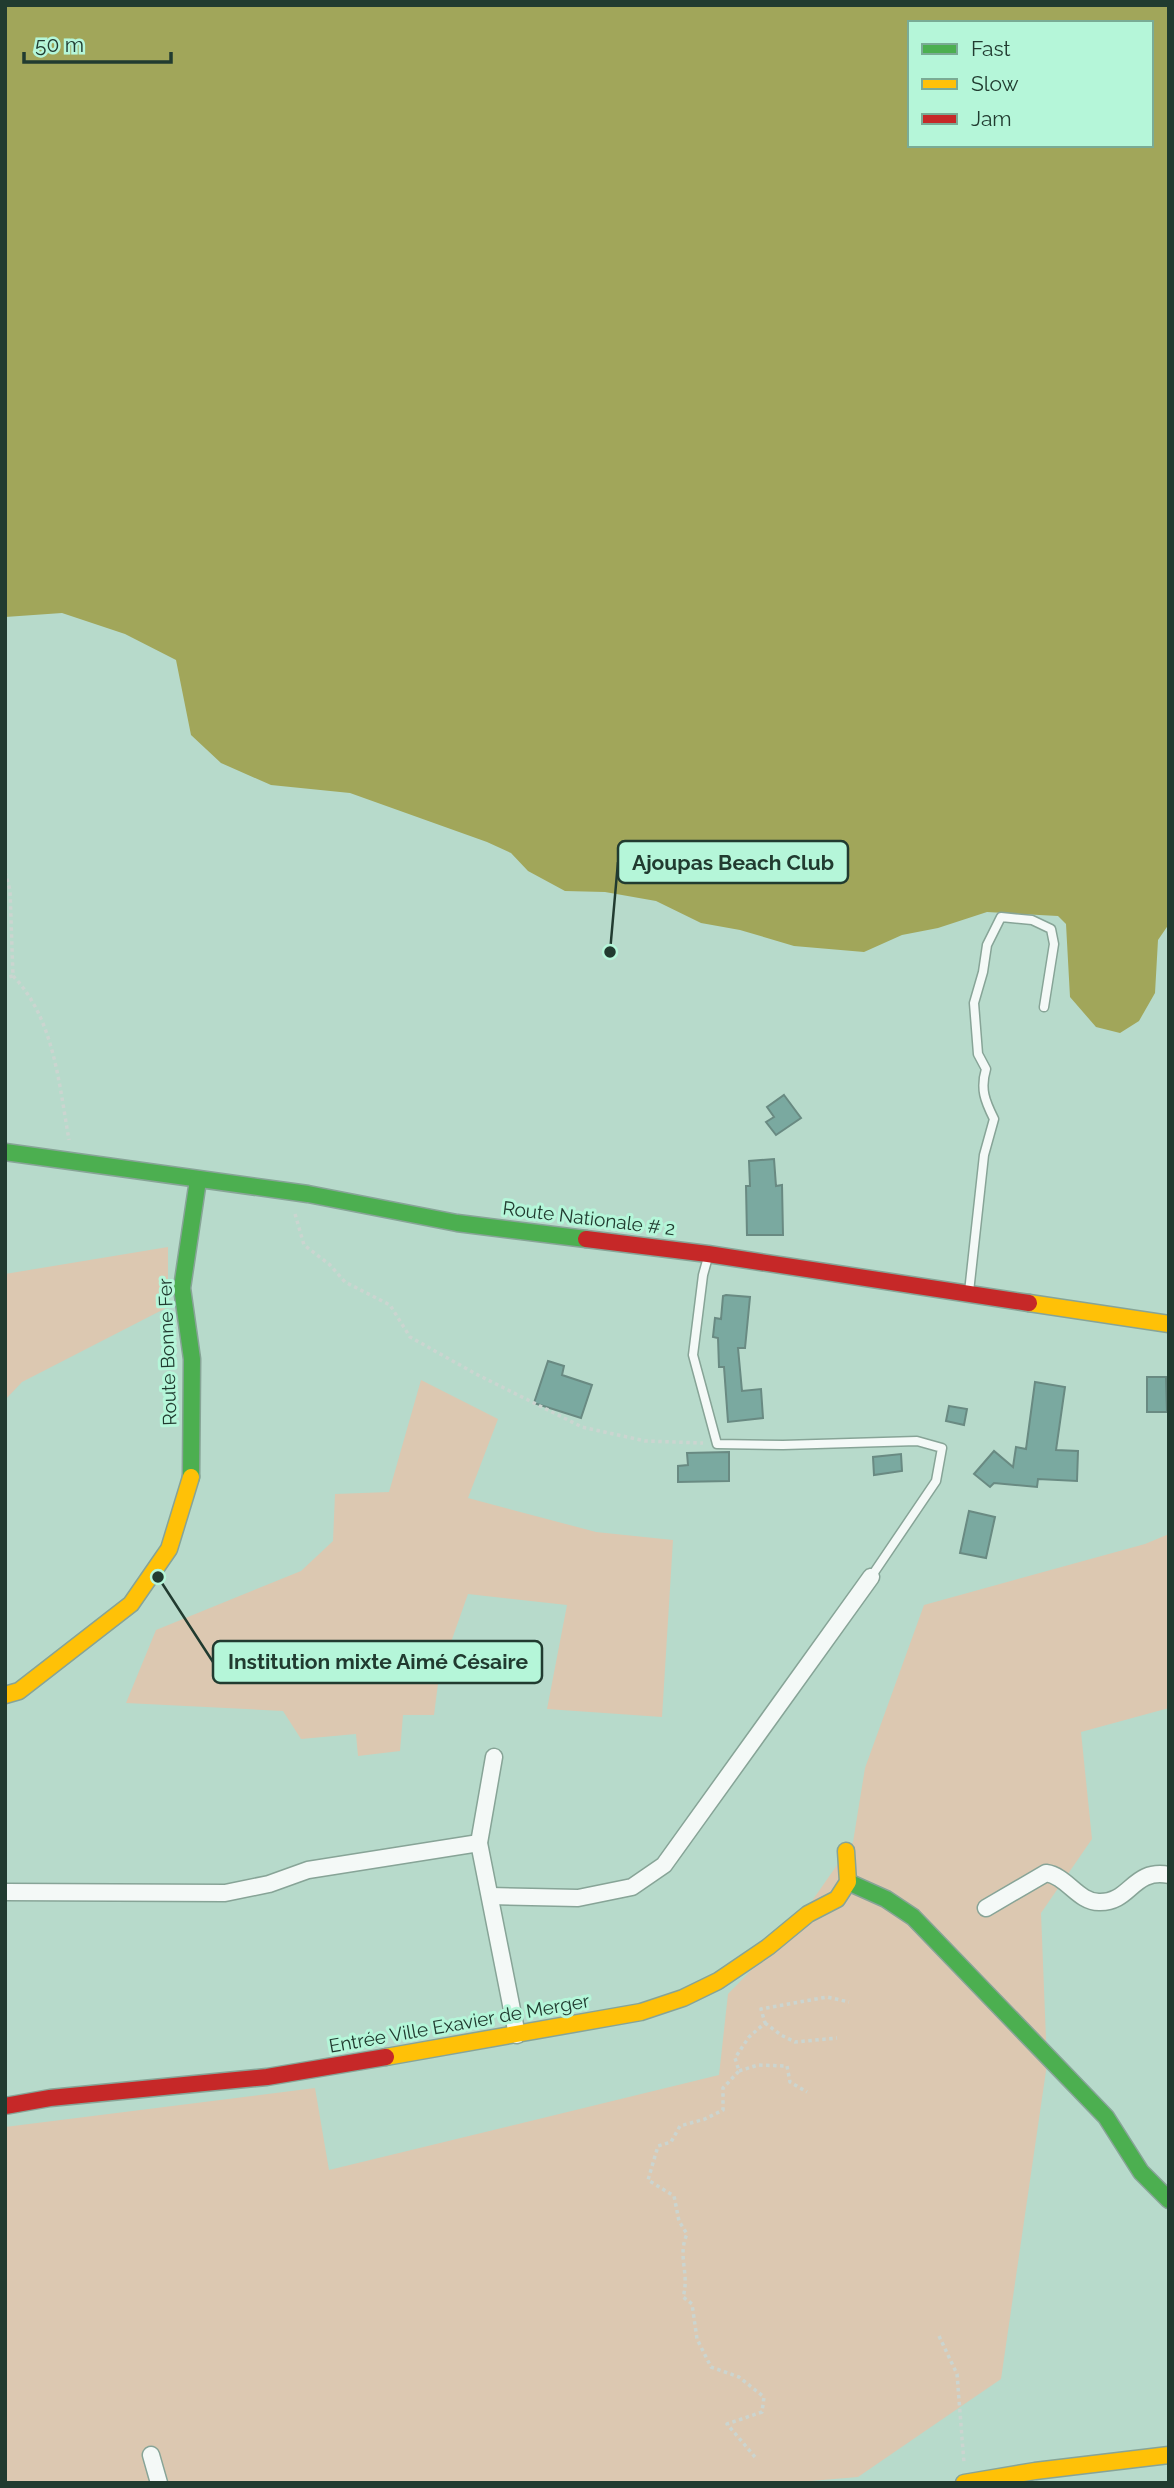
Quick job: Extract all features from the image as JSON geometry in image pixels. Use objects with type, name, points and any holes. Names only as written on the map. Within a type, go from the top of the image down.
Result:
[{"type":"street","name":"Route Nationale # 2","points":[[5,1152],[288,1191],[457,1223],[708,1254],[1169,1324]]},
{"type":"street","name":"Route Bonne Fer","points":[[5,1695],[19,1691],[131,1604],[169,1549],[191,1482],[192,1359],[182,1288],[198,1180]]},
{"type":"street","points":[[490,1896],[578,1898],[632,1887],[664,1865],[871,1577]]},
{"type":"street","points":[[494,1757],[479,1843],[517,2035]]},
{"type":"street","points":[[5,1892],[225,1893],[269,1884],[308,1870],[479,1843]]},
{"type":"street","points":[[846,1850],[848,1882],[886,1899],[913,1917],[1106,2117],[1141,2172],[1169,2200]]},
{"type":"street","points":[[986,1908],[1046,1873],[1061,1877],[1094,1902],[1108,1902],[1118,1898],[1141,1877],[1151,1874],[1169,1875]]},
{"type":"street","name":"Entrée Ville Exavier de Merger","points":[[5,2106],[50,2098],[267,2077],[640,2012],[683,1998],[718,1981],[768,1947],[808,1914],[837,1899],[848,1882]]},
{"type":"street","points":[[151,2455],[159,2483]]},
{"type":"street","points":[[964,2483],[1035,2471],[1169,2455]]},
{"type":"lane","points":[[969,1295],[984,1155],[994,1119],[985,1103],[981,1084],[986,1069],[978,1054],[974,1003],[987,945],[1001,917],[1032,920],[1051,929],[1054,944],[1044,1007]]},
{"type":"lane","points":[[708,1254],[693,1355],[717,1444],[917,1441],[942,1448],[936,1481],[871,1577]]},
{"type":"path","points":[[5,872],[10,890],[13,976],[26,989],[36,1006],[55,1056],[73,1162]]},
{"type":"path","points":[[5,978],[13,976]]},
{"type":"path","points":[[288,1191],[304,1245],[330,1265],[345,1282],[390,1305],[410,1337],[476,1374],[582,1427],[645,1441],[717,1444]]},
{"type":"path","points":[[837,2038],[795,2042],[765,2023],[761,2009],[827,1997],[849,2002]]},
{"type":"path","points":[[739,2071],[735,2057],[749,2037],[765,2023]]},
{"type":"path","points":[[755,2457],[727,2424],[762,2412],[764,2397],[739,2377],[711,2367],[697,2339],[692,2304],[683,2297],[687,2284],[681,2248],[687,2234],[679,2221],[674,2196],[648,2180],[658,2146],[671,2142],[680,2126],[705,2119],[723,2110],[723,2088],[739,2071],[758,2065],[788,2066],[790,2082],[807,2092]]},
{"type":"path","points":[[939,2336],[957,2374],[964,2483]]},
{"type":"shaded area","points":[[5,5],[1169,5],[1169,924],[1158,940],[1155,993],[1139,1021],[1120,1033],[1096,1027],[1070,997],[1066,924],[1058,916],[987,912],[938,928],[902,935],[864,952],[794,946],[740,930],[701,923],[656,901],[605,892],[565,891],[528,871],[511,853],[487,842],[350,793],[271,785],[221,763],[191,735],[176,660],[125,634],[62,613],[5,617]]},
{"type":"shaded area","points":[[168,1247],[168,1307],[22,1382],[5,1400],[5,1274]]},
{"type":"shaded area","points":[[421,1380],[498,1419],[468,1498],[596,1532],[673,1540],[662,1717],[547,1709],[567,1605],[468,1594],[439,1676],[434,1715],[403,1715],[400,1751],[358,1756],[356,1734],[301,1739],[283,1711],[126,1703],[156,1630],[301,1571],[333,1541],[335,1494],[389,1492]]},
{"type":"shaded area","points":[[1169,1534],[1169,1708],[1081,1732],[1092,1839],[1041,1913],[1047,2064],[1001,2379],[858,2477],[787,2483],[5,2483],[5,2127],[315,2088],[329,2170],[719,2075],[728,1994],[796,1924],[853,1842],[865,1768],[924,1605],[1145,1544]]},
{"type":"building","points":[[784,1095],[801,1118],[776,1135],[766,1122],[774,1117],[767,1107]]},
{"type":"building","points":[[774,1159],[776,1186],[782,1185],[783,1235],[747,1235],[746,1186],[750,1186],[749,1161]]},
{"type":"building","points":[[723,1296],[750,1297],[745,1348],[738,1348],[742,1391],[761,1389],[763,1418],[728,1422],[724,1367],[719,1367],[718,1338],[713,1337],[715,1318],[721,1319]]},
{"type":"building","points":[[548,1361],[564,1366],[562,1375],[592,1385],[581,1418],[534,1403]]},
{"type":"building","points":[[1147,1377],[1166,1377],[1167,1412],[1147,1412]]},
{"type":"building","points":[[1035,1382],[1065,1387],[1056,1450],[1078,1451],[1077,1481],[1038,1479],[1037,1487],[994,1483],[990,1487],[974,1474],[994,1451],[1013,1467],[1016,1447],[1026,1449]]},
{"type":"building","points":[[949,1406],[967,1409],[964,1425],[946,1421]]},
{"type":"building","points":[[729,1452],[729,1481],[678,1482],[678,1466],[688,1465],[687,1453]]},
{"type":"building","points":[[901,1454],[902,1471],[874,1475],[873,1457]]},
{"type":"building","points":[[969,1511],[995,1517],[986,1558],[960,1553]]},
{"type":"traffic: fast","points":[[5,1152],[308,1194],[457,1223],[586,1239]]},
{"type":"traffic: fast","points":[[191,1477],[192,1359],[182,1288],[198,1180]]},
{"type":"traffic: fast","points":[[848,1882],[886,1899],[913,1917],[1106,2117],[1141,2172],[1169,2200]]},
{"type":"traffic: slow","points":[[1029,1303],[1169,1324]]},
{"type":"traffic: slow","points":[[5,1695],[19,1691],[131,1604],[169,1549],[191,1477]]},
{"type":"traffic: slow","points":[[386,2057],[641,2012],[683,1998],[718,1981],[768,1947],[808,1914],[837,1899],[848,1882],[846,1851]]},
{"type":"traffic: slow","points":[[964,2483],[1035,2471],[1169,2455]]},
{"type":"traffic: jam","points":[[586,1239],[708,1254],[1029,1303]]},
{"type":"traffic: jam","points":[[5,2106],[50,2098],[267,2077],[386,2057]]},
{"type":"place","name":"Ajoupas Beach Club","points":[[610,952]]},
{"type":"place","name":"Institution mixte Aimé Césaire","points":[[158,1577]]}]
